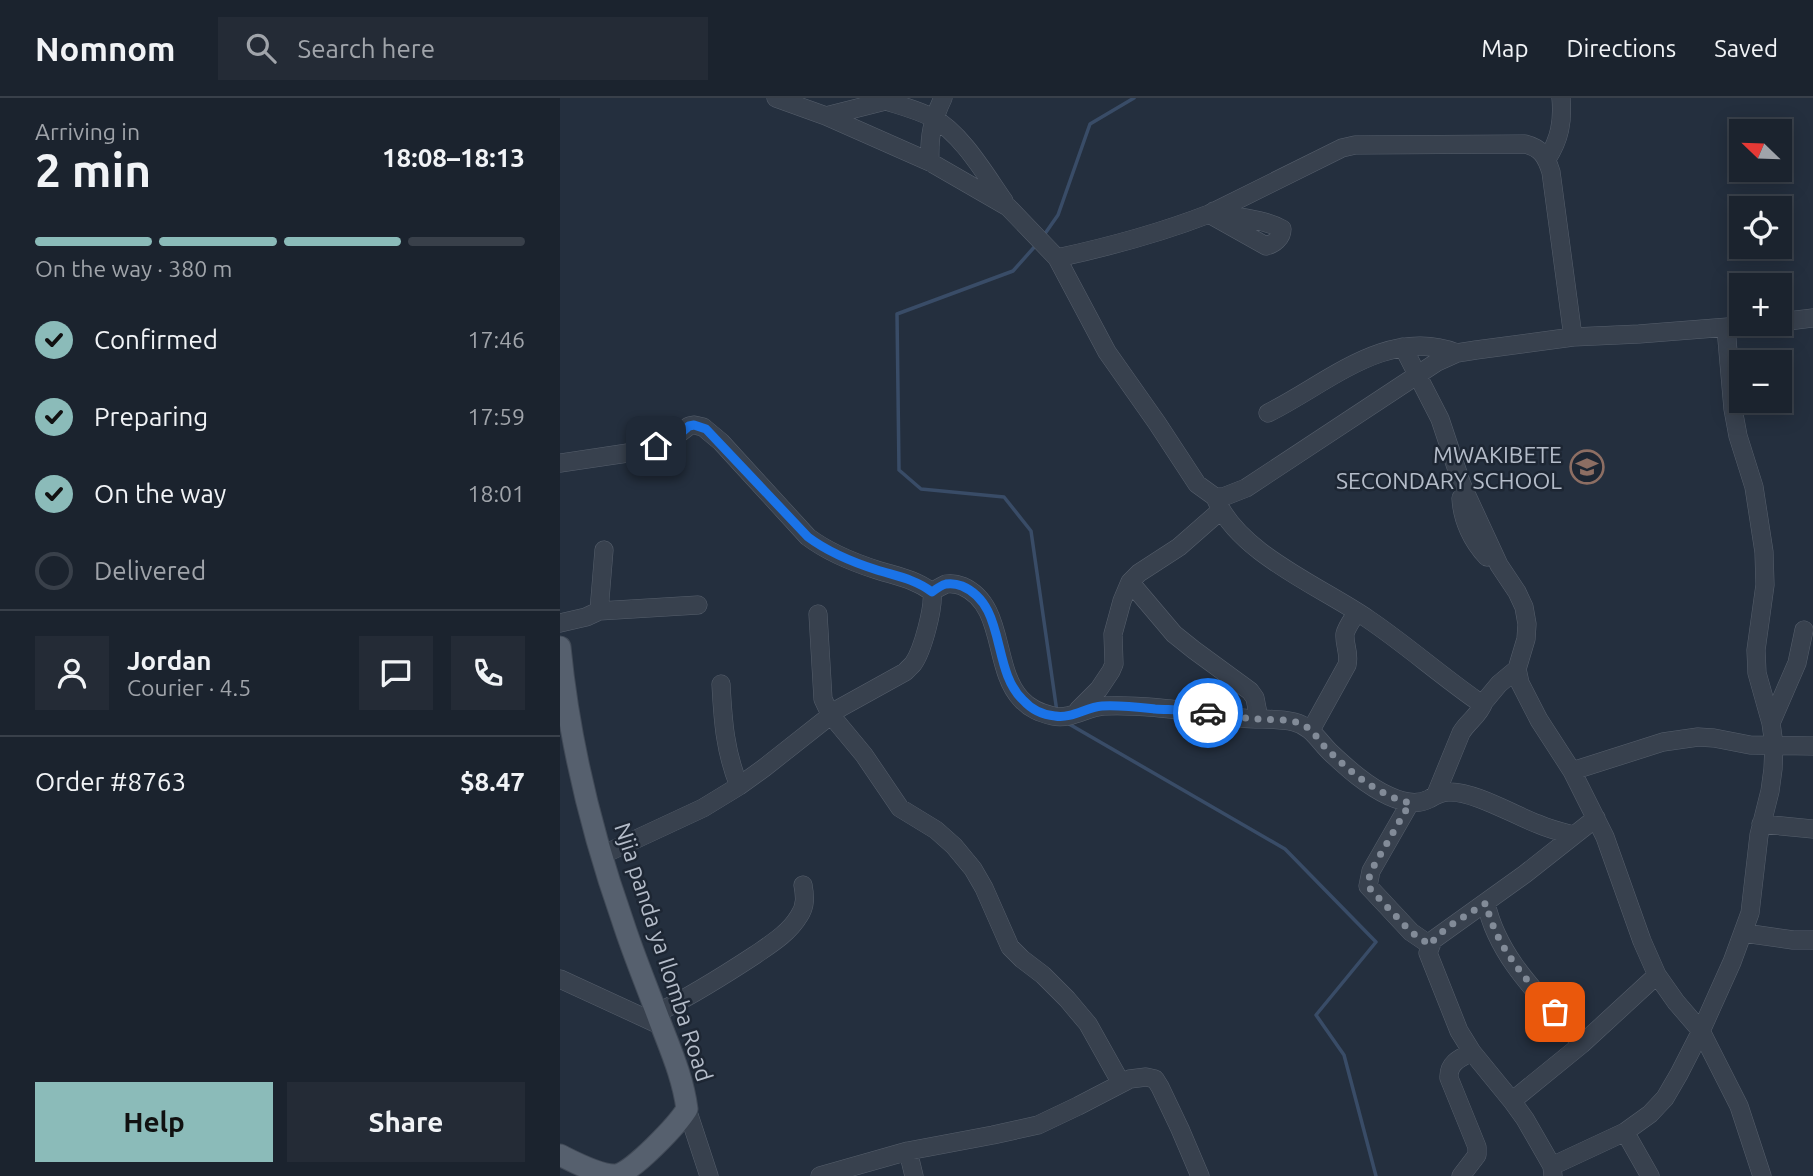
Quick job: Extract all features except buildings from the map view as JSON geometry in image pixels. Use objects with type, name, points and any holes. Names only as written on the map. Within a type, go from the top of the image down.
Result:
[{"type":"main road","name":"Njia panda ya Ilomba Road","points":[[560,647],[566,734],[622,921],[679,1071],[687,1109]]},
{"type":"main road","points":[[560,1155],[601,1173],[617,1175],[642,1158],[681,1120],[687,1109]]},
{"type":"street","points":[[776,98],[826,116],[930,162],[1007,207]]},
{"type":"street","points":[[930,162],[930,135],[943,98]]},
{"type":"street","points":[[1547,159],[1560,134],[1563,114],[1561,98]]},
{"type":"street","points":[[826,116],[892,99],[934,118],[952,133],[971,155],[1007,207],[1057,258],[1107,352],[1197,484],[1240,533],[1270,559],[1393,636],[1476,700],[1484,702]]},
{"type":"street","points":[[1057,258],[1123,242],[1212,213],[1342,148],[1356,145],[1525,144],[1538,149],[1547,159],[1551,172],[1573,337]]},
{"type":"street","points":[[1792,321],[1813,318]]},
{"type":"street","points":[[1596,818],[1525,874],[1433,940],[1428,953],[1459,1031],[1472,1052],[1513,1101],[1553,1171],[1625,1132],[1650,1114],[1665,1098],[1701,1031],[1744,933],[1749,913],[1761,824],[1770,791],[1774,745],[1771,723],[1757,673],[1756,650],[1765,585],[1764,552],[1754,487],[1738,436],[1726,328]]},
{"type":"street","points":[[1070,716],[1089,700],[1111,671],[1114,664],[1112,634],[1130,582],[1139,573],[1179,547],[1223,497],[1246,488],[1437,362],[1457,354],[1505,345],[1573,337],[1729,328]]},
{"type":"street","points":[[1268,413],[1368,357],[1403,348],[1432,346],[1457,354]]},
{"type":"street","points":[[1403,348],[1440,419],[1462,485],[1499,565],[1524,607],[1527,624],[1526,639],[1517,669],[1520,683],[1539,720],[1572,771],[1605,837],[1657,975],[1701,1031],[1739,1106],[1757,1175]]},
{"type":"street","points":[[560,463],[641,451],[667,443],[689,426],[703,427],[729,451],[793,522],[821,547],[855,562],[923,584],[932,592],[933,601],[919,653],[905,672],[830,714],[739,786],[692,814],[602,855]]},
{"type":"street","points":[[599,611],[604,550]]},
{"type":"street","points":[[1130,582],[1182,641],[1250,691],[1255,698],[1259,719]]},
{"type":"street","points":[[932,592],[946,584],[957,584],[981,598],[1008,677],[1020,698],[1036,712],[1057,717],[1070,716],[1096,707],[1128,706],[1192,710],[1303,724],[1329,751],[1373,788],[1399,800],[1410,803],[1421,802],[1436,794],[1465,794],[1540,825],[1573,835]]},
{"type":"street","points":[[560,622],[586,617],[599,611],[698,605]]},
{"type":"street","points":[[1311,730],[1347,665],[1349,654],[1345,638],[1348,626],[1357,612]]},
{"type":"street","points":[[818,614],[823,699],[830,714],[864,755],[900,808],[936,830],[973,869],[1010,947],[1059,991],[1088,1024],[1121,1083]]},
{"type":"street","points":[[1771,723],[1797,663],[1804,630]]},
{"type":"street","points":[[1436,794],[1465,725],[1478,715],[1484,702],[1499,684],[1517,669]]},
{"type":"street","points":[[721,684],[729,762],[739,786]]},
{"type":"street","points":[[1572,771],[1663,742],[1686,739],[1714,738],[1750,745],[1813,746]]},
{"type":"street","points":[[1410,803],[1371,871],[1368,886],[1411,932],[1430,945]]},
{"type":"street","points":[[1761,824],[1813,829]]},
{"type":"street","points":[[560,979],[659,1019],[779,939],[799,918],[803,909],[803,885]]},
{"type":"street","points":[[1486,903],[1489,918],[1516,968],[1582,1044]]},
{"type":"street","points":[[1744,933],[1813,940]]},
{"type":"street","points":[[1513,1101],[1582,1044],[1657,975]]},
{"type":"street","points":[[1461,1176],[1477,1155],[1477,1147],[1448,1070],[1453,1063],[1472,1052]]},
{"type":"street","points":[[820,1176],[908,1151],[1038,1125],[1121,1083],[1146,1077],[1155,1079],[1200,1176]]},
{"type":"street","points":[[687,1109],[709,1176]]},
{"type":"street","points":[[1625,1132],[1650,1176]]},
{"type":"street","points":[[908,1151],[914,1176]]},
{"type":"waterway","points":[[1044,235],[1058,215],[1090,124],[1134,98]]},
{"type":"waterway","points":[[1037,244],[1013,271],[897,314],[899,470],[921,489],[1004,497],[1031,531],[1057,712]]},
{"type":"waterway","points":[[1069,724],[1285,849],[1376,942],[1316,1015],[1344,1055],[1376,1176]]},
{"type":"way so far","points":[[1208,713],[1303,724],[1329,751],[1373,788],[1410,803],[1371,871],[1368,886],[1411,932],[1430,945],[1441,934],[1486,903],[1489,918],[1506,953],[1555,1012]]},
{"type":"place","name":"MWAKIBETE SECONDARY SCHOOL","points":[[1587,467]]},
{"type":"route","points":[[656,446],[667,443],[689,426],[703,427],[738,460],[785,514],[821,547],[855,562],[923,584],[932,592],[946,584],[957,584],[981,598],[1008,677],[1020,698],[1036,712],[1057,717],[1070,716],[1096,707],[1128,706],[1208,713]]}]
